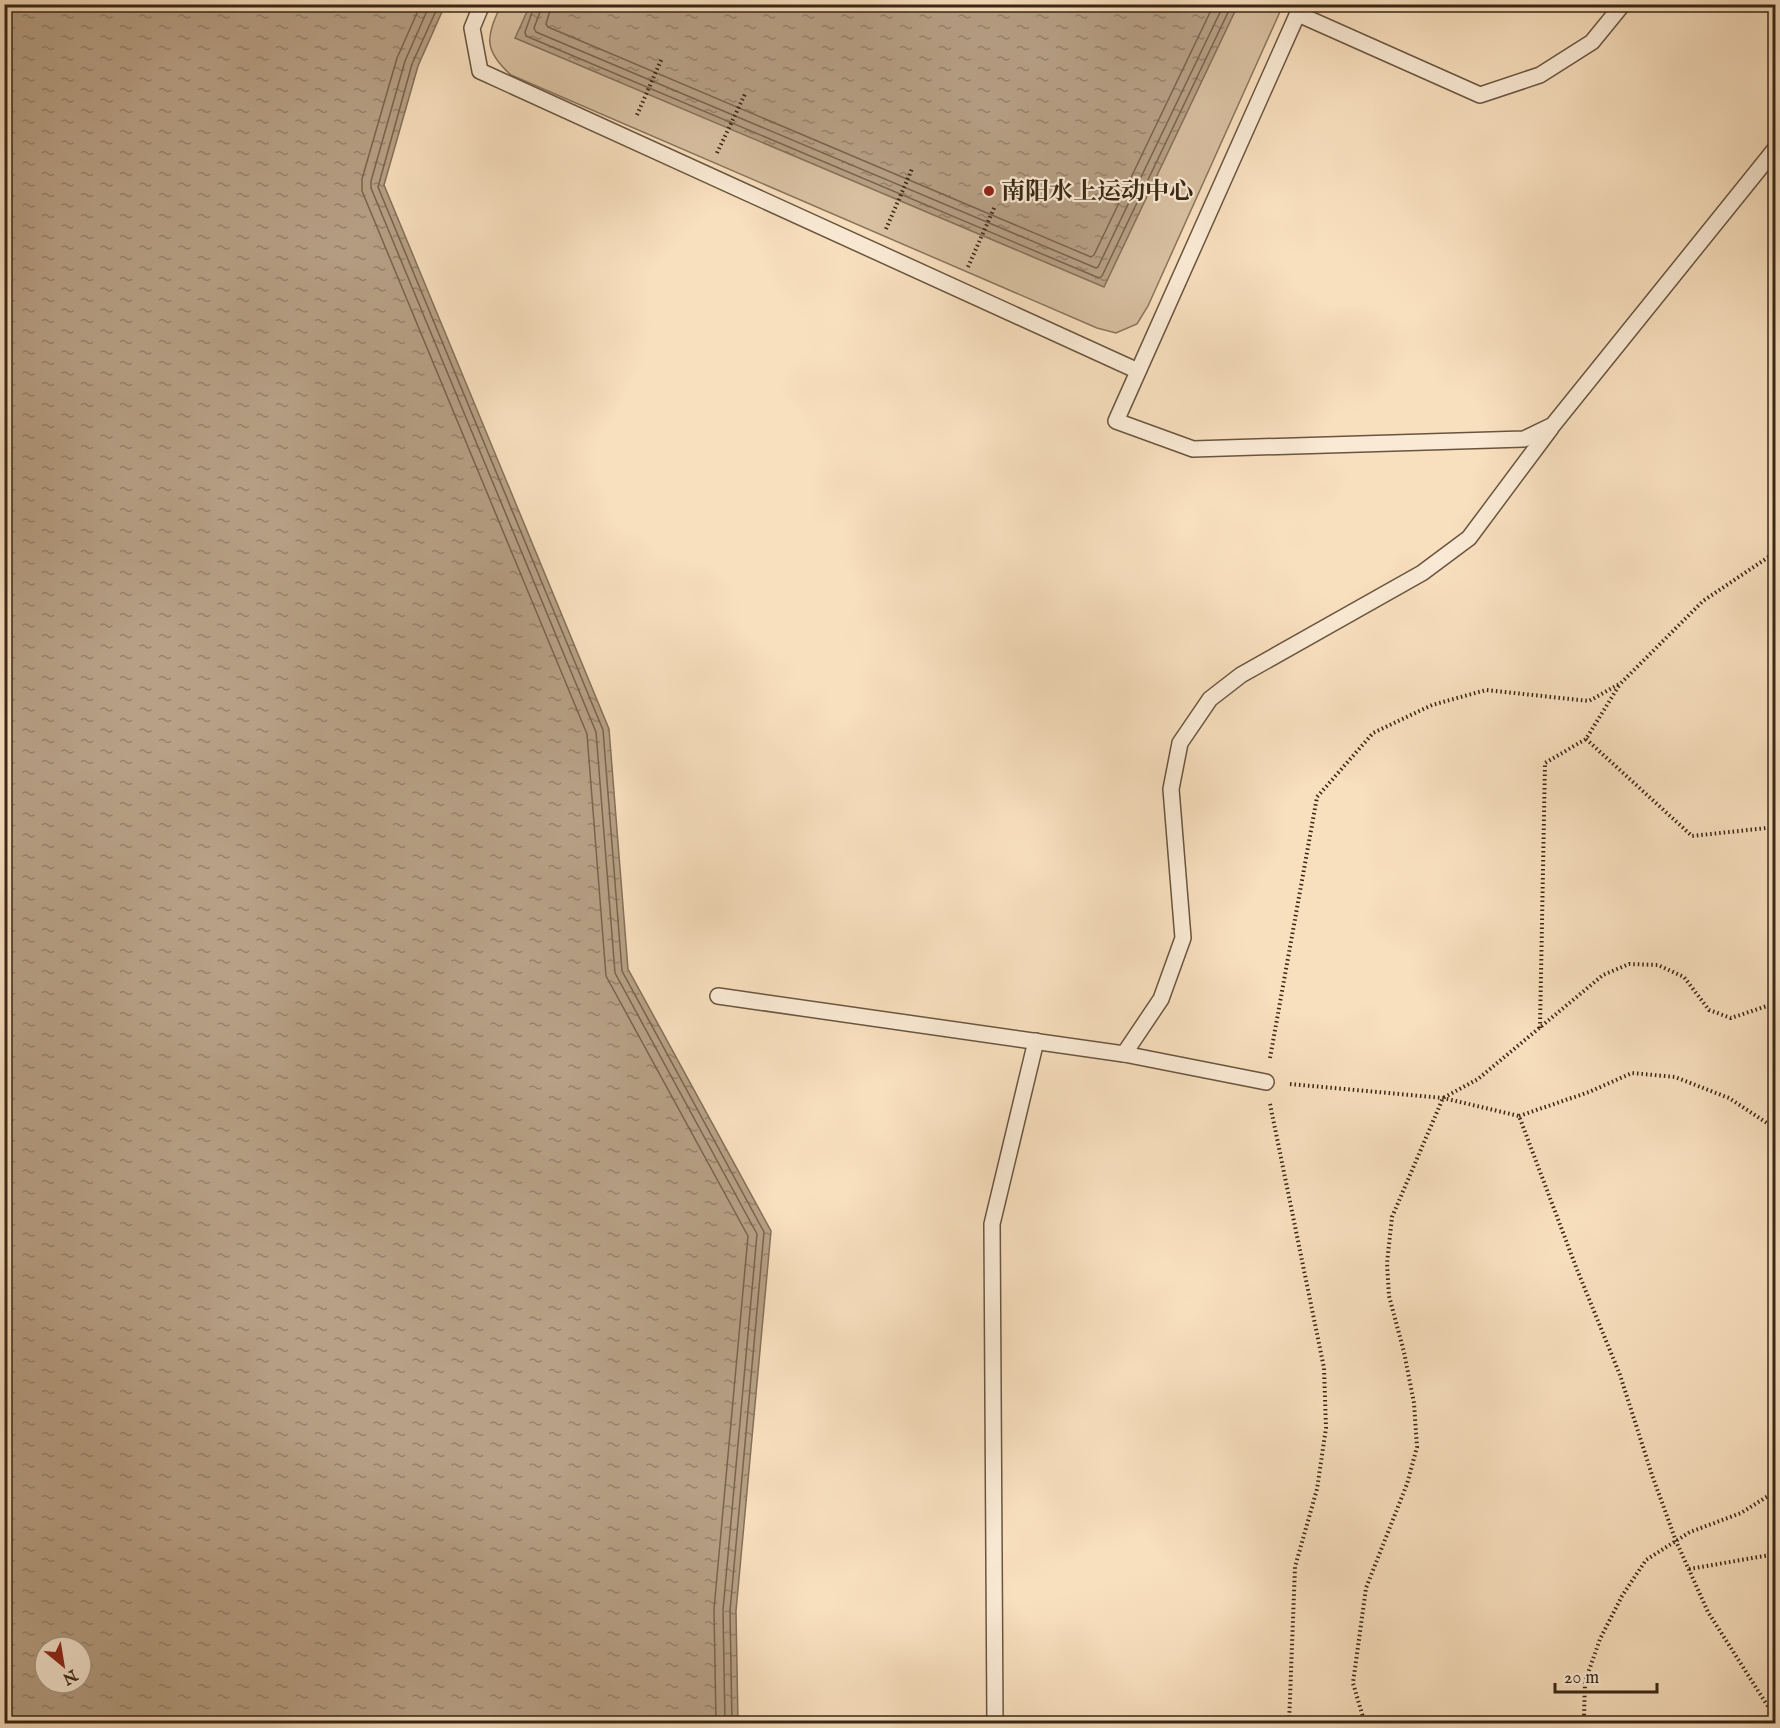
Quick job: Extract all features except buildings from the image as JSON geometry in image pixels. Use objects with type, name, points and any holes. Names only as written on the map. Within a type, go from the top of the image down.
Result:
[{"type":"lane","points":[[482,4],[472,28],[480,71],[1138,371]]},
{"type":"lane","points":[[1553,425],[1524,439],[1193,449],[1116,421],[1300,9],[1480,95],[1540,75],[1592,42],[1623,4]]},
{"type":"lane","points":[[1124,1054],[1161,999],[1183,938],[1172,789],[1180,743],[1210,699],[1241,675],[1422,573],[1469,538],[1553,425],[1776,148]]},
{"type":"lane","points":[[718,996],[1124,1054],[1266,1082]]},
{"type":"lane","points":[[995,1724],[992,1224],[1036,1041]]},
{"type":"path","points":[[627,138],[662,58]]},
{"type":"path","points":[[707,175],[745,94]]},
{"type":"path","points":[[876,252],[912,169]]},
{"type":"path","points":[[958,289],[995,206]]},
{"type":"path","points":[[1540,1028],[1545,763],[1586,740],[1621,683],[1703,601],[1776,552]]},
{"type":"path","points":[[1289,1724],[1295,1567],[1317,1489],[1326,1428],[1324,1368],[1266,1082],[1317,797],[1373,733],[1432,705],[1486,690],[1589,701],[1621,683]]},
{"type":"path","points":[[1586,740],[1692,836],[1776,826]]},
{"type":"path","points":[[1365,1724],[1353,1683],[1366,1588],[1407,1484],[1417,1446],[1414,1402],[1389,1296],[1387,1263],[1392,1217],[1443,1098],[1478,1079],[1604,975],[1629,963],[1658,965],[1684,977],[1709,1010],[1731,1018],[1776,1003]]},
{"type":"path","points":[[1266,1082],[1443,1098],[1519,1116],[1589,1092],[1632,1073],[1675,1077],[1729,1098],[1776,1129]]},
{"type":"path","points":[[1519,1116],[1620,1375],[1676,1541],[1708,1612],[1776,1719]]},
{"type":"path","points":[[1586,1724],[1584,1717],[1585,1683],[1600,1640],[1622,1596],[1646,1560],[1690,1532],[1741,1513],[1776,1491]]},
{"type":"path","points":[[1689,1569],[1776,1554]]},
{"type":"shaded area","name":"南阳水上运动中心","points":[[501,5],[1283,5],[1148,306],[1137,324],[1116,333],[1097,328],[511,75],[496,58],[490,43],[492,26]]},
{"type":"water","points":[[5,4],[445,5],[418,66],[384,185],[609,729],[628,969],[771,1231],[736,1611],[738,1723],[5,1723]]},
{"type":"water","name":"南阳水上运动中心","points":[[530,4],[1238,5],[1104,287],[515,38]]},
{"type":"place","name":"南阳水上运动中心","points":[[989,191]]}]
